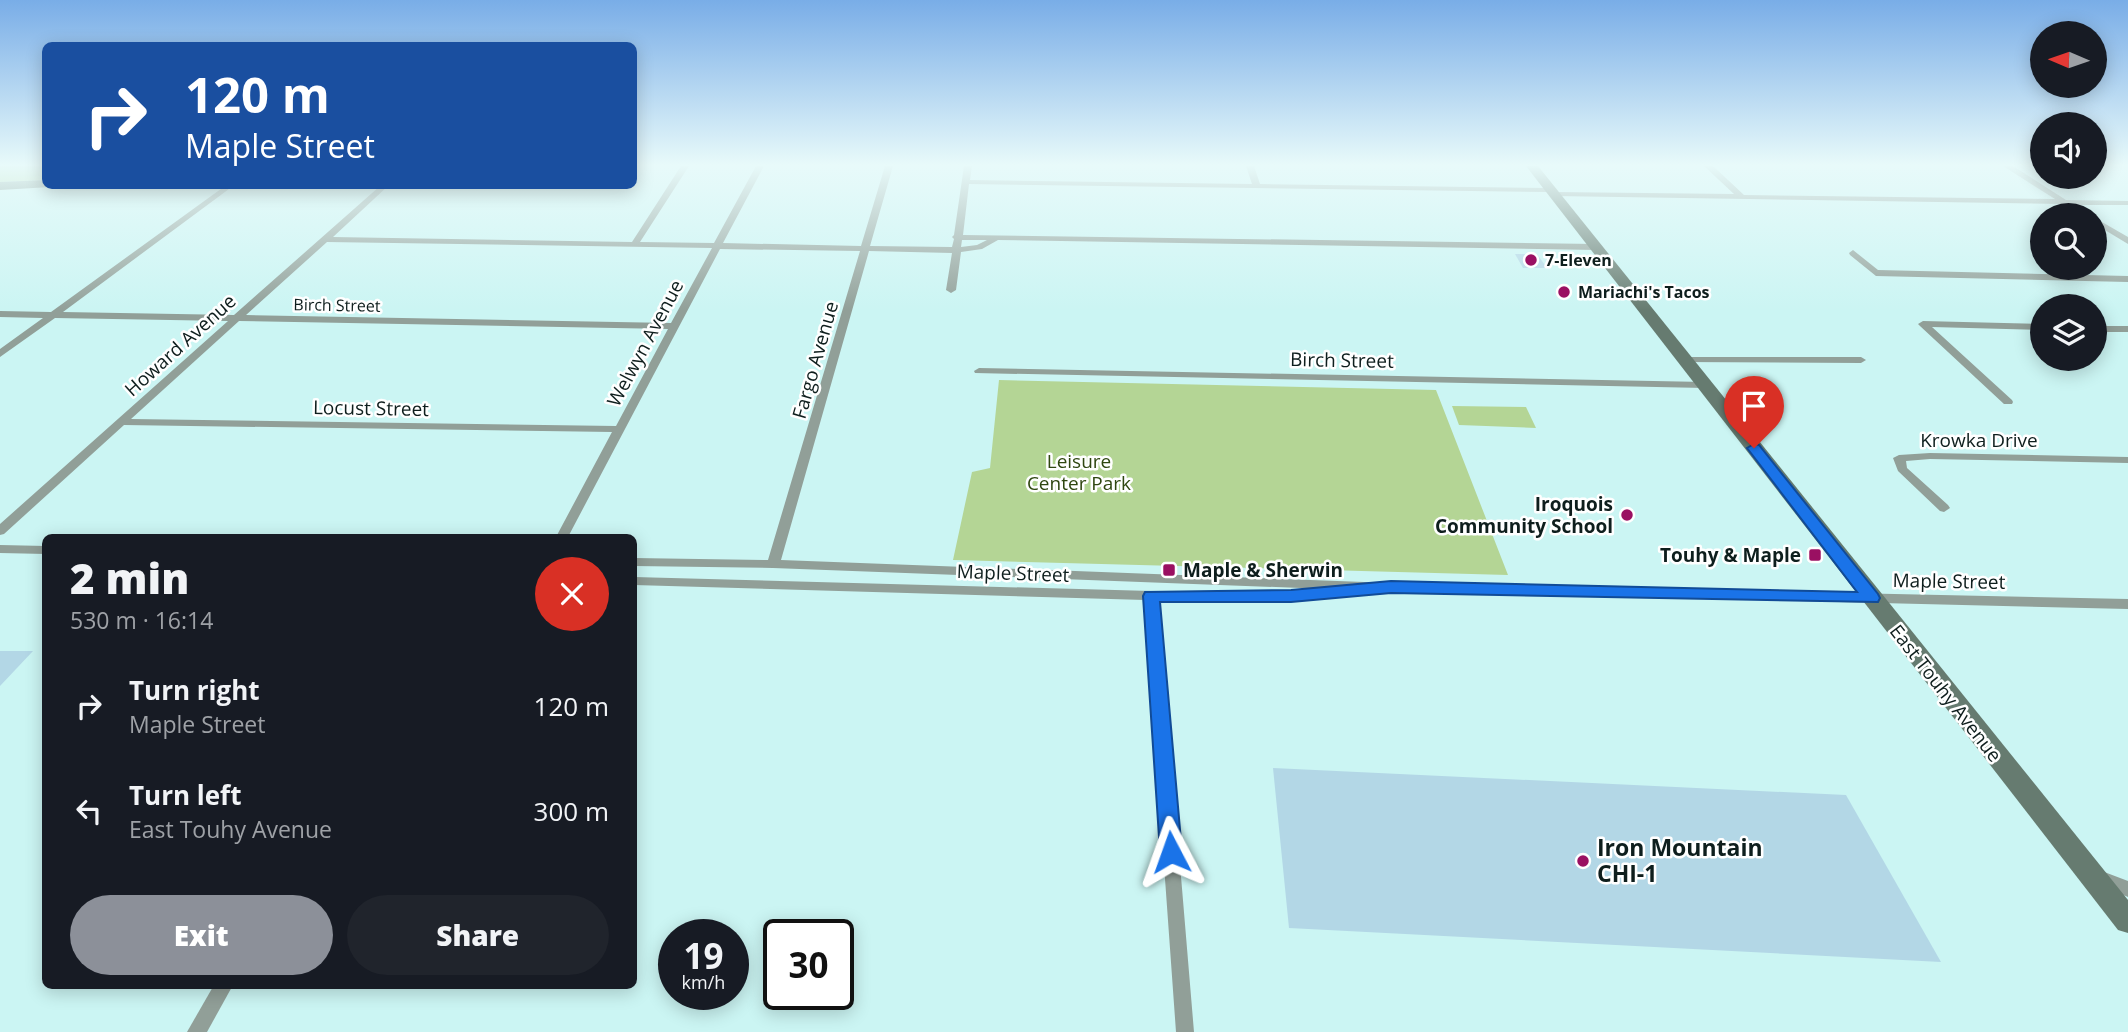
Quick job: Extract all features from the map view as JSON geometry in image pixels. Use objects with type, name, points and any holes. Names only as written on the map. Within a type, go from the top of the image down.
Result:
[{"type":"main road","name":"East Touhy Avenue","points":[[1570,214],[2128,921]]},
{"type":"street","points":[[0,354],[191,214]]},
{"type":"street","name":"Howard Avenue","points":[[0,531],[352,214]]},
{"type":"street","points":[[634,245],[654,214]]},
{"type":"street","name":"Welwyn Avenue","points":[[564,534],[735,214]]},
{"type":"street","name":"Fargo Avenue","points":[[773,564],[876,214]]},
{"type":"street","points":[[951,290],[958,250],[956,237],[960,214]]},
{"type":"street","points":[[2107,228],[2128,241]]},
{"type":"street","points":[[956,237],[1596,247]]},
{"type":"street","points":[[324,239],[958,250],[978,249],[989,245],[996,237]]},
{"type":"street","points":[[1853,253],[1876,273],[2128,279]]},
{"type":"street","name":"Birch Street","points":[[0,314],[673,326]]},
{"type":"street","points":[[2008,402],[1923,324],[2030,327]]},
{"type":"street","points":[[2123,329],[2128,337]]},
{"type":"street","points":[[1685,360],[1861,360]]},
{"type":"street","name":"Birch Street","points":[[979,371],[1705,385]]},
{"type":"street","name":"Locust Street","points":[[121,422],[620,429]]},
{"type":"street","name":"Krowka Drive","points":[[1944,508],[1902,469],[1899,458],[1930,456],[2128,460]]},
{"type":"street","points":[[0,549],[42,550]]},
{"type":"street","name":"Maple Street","points":[[637,562],[773,564],[1391,587],[2128,604]]},
{"type":"street","name":"Maple Street","points":[[637,581],[1151,596],[1291,596],[1391,587]]},
{"type":"street","points":[[1151,596],[1185,1032]]},
{"type":"street","points":[[2089,872],[2128,889]]},
{"type":"street","points":[[196,1032],[222,989]]},
{"type":"green space","name":"Leisure Center Park","points":[[999,380],[1436,390],[1508,575],[953,560],[972,472],[990,468]]},
{"type":"green space","points":[[1452,406],[1526,407],[1536,428],[1459,425]]},
{"type":"building","name":"7-Eleven","points":[[1515,254],[1537,254],[1547,268],[1523,268]]},
{"type":"building","points":[[0,651],[33,651],[0,686]]},
{"type":"building","name":"Iron Mountain CHI-1","points":[[1273,768],[1846,795],[1941,962],[1289,928]]},
{"type":"place","name":"7-Eleven","points":[[1531,260]]},
{"type":"place","name":"Mariachi's Tacos","points":[[1564,292]]},
{"type":"place","name":"Iroquois Community School","points":[[1627,515]]},
{"type":"place","name":"Touhy & Maple","points":[[1815,555]]},
{"type":"place","name":"Maple & Sherwin","points":[[1169,570]]},
{"type":"place","name":"Iron Mountain CHI-1","points":[[1583,861]]},
{"type":"route","points":[[1171,852],[1151,596],[1291,596],[1391,587],[1871,598],[1754,448]]}]
